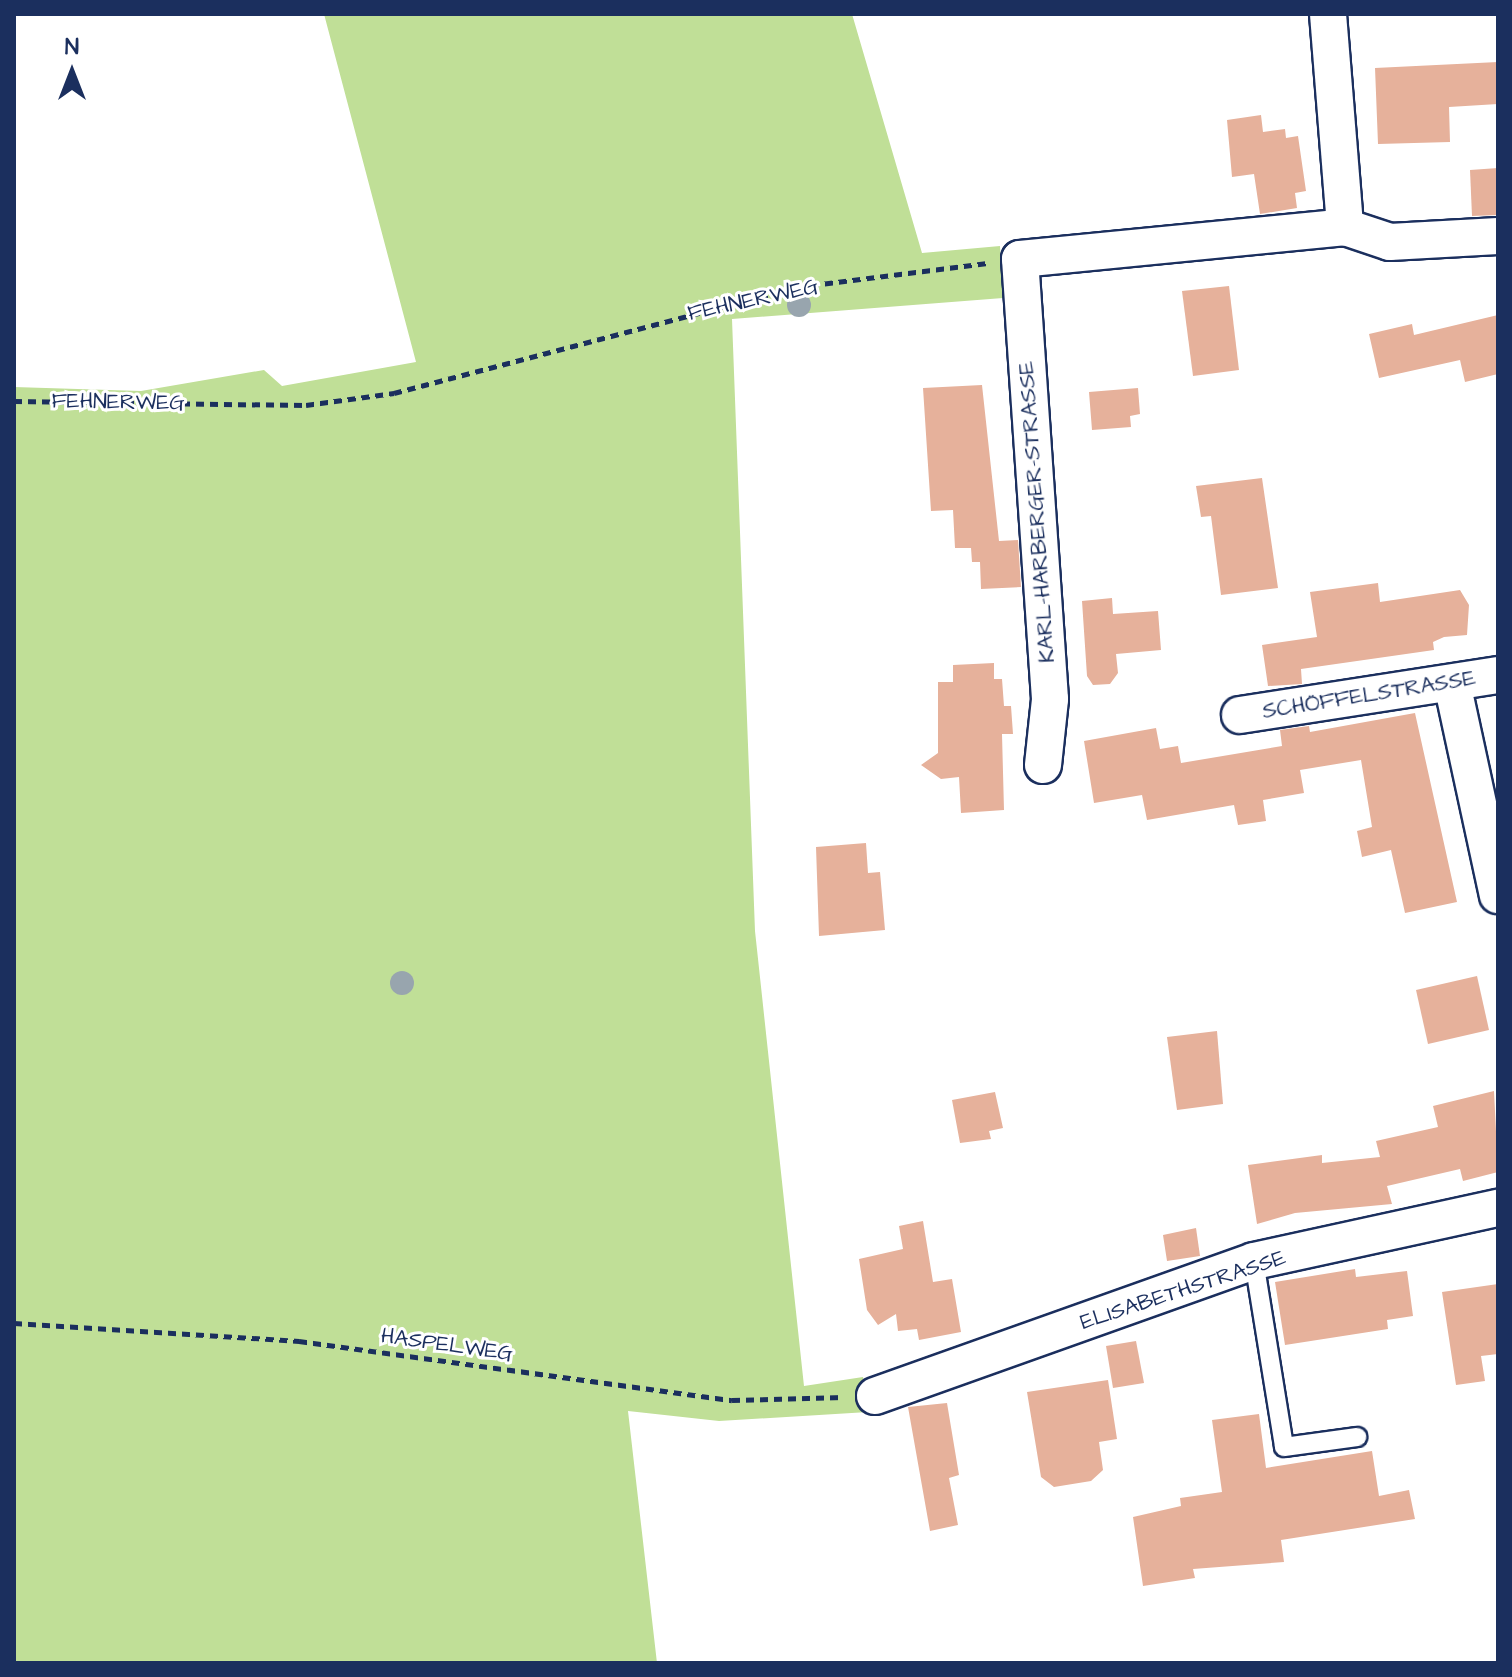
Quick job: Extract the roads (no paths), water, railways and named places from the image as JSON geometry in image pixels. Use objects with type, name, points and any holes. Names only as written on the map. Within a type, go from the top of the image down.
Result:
[{"type":"street","points":[[1328,14],[1345,227],[1390,242],[1498,236]]},
{"type":"street","name":"KARL-HARBERGER-STRASSE","points":[[1043,765],[1050,699],[1020,259],[1345,227]]},
{"type":"street","name":"SCHÖFFELSTRASSE","points":[[1240,715],[1498,675]]},
{"type":"street","points":[[1452,683],[1498,895]]},
{"type":"street","name":"ELISABETHSTRASSE","points":[[875,1396],[1254,1261],[1498,1208]]},
{"type":"lane","points":[[1254,1261],[1284,1447],[1357,1437]]}]
